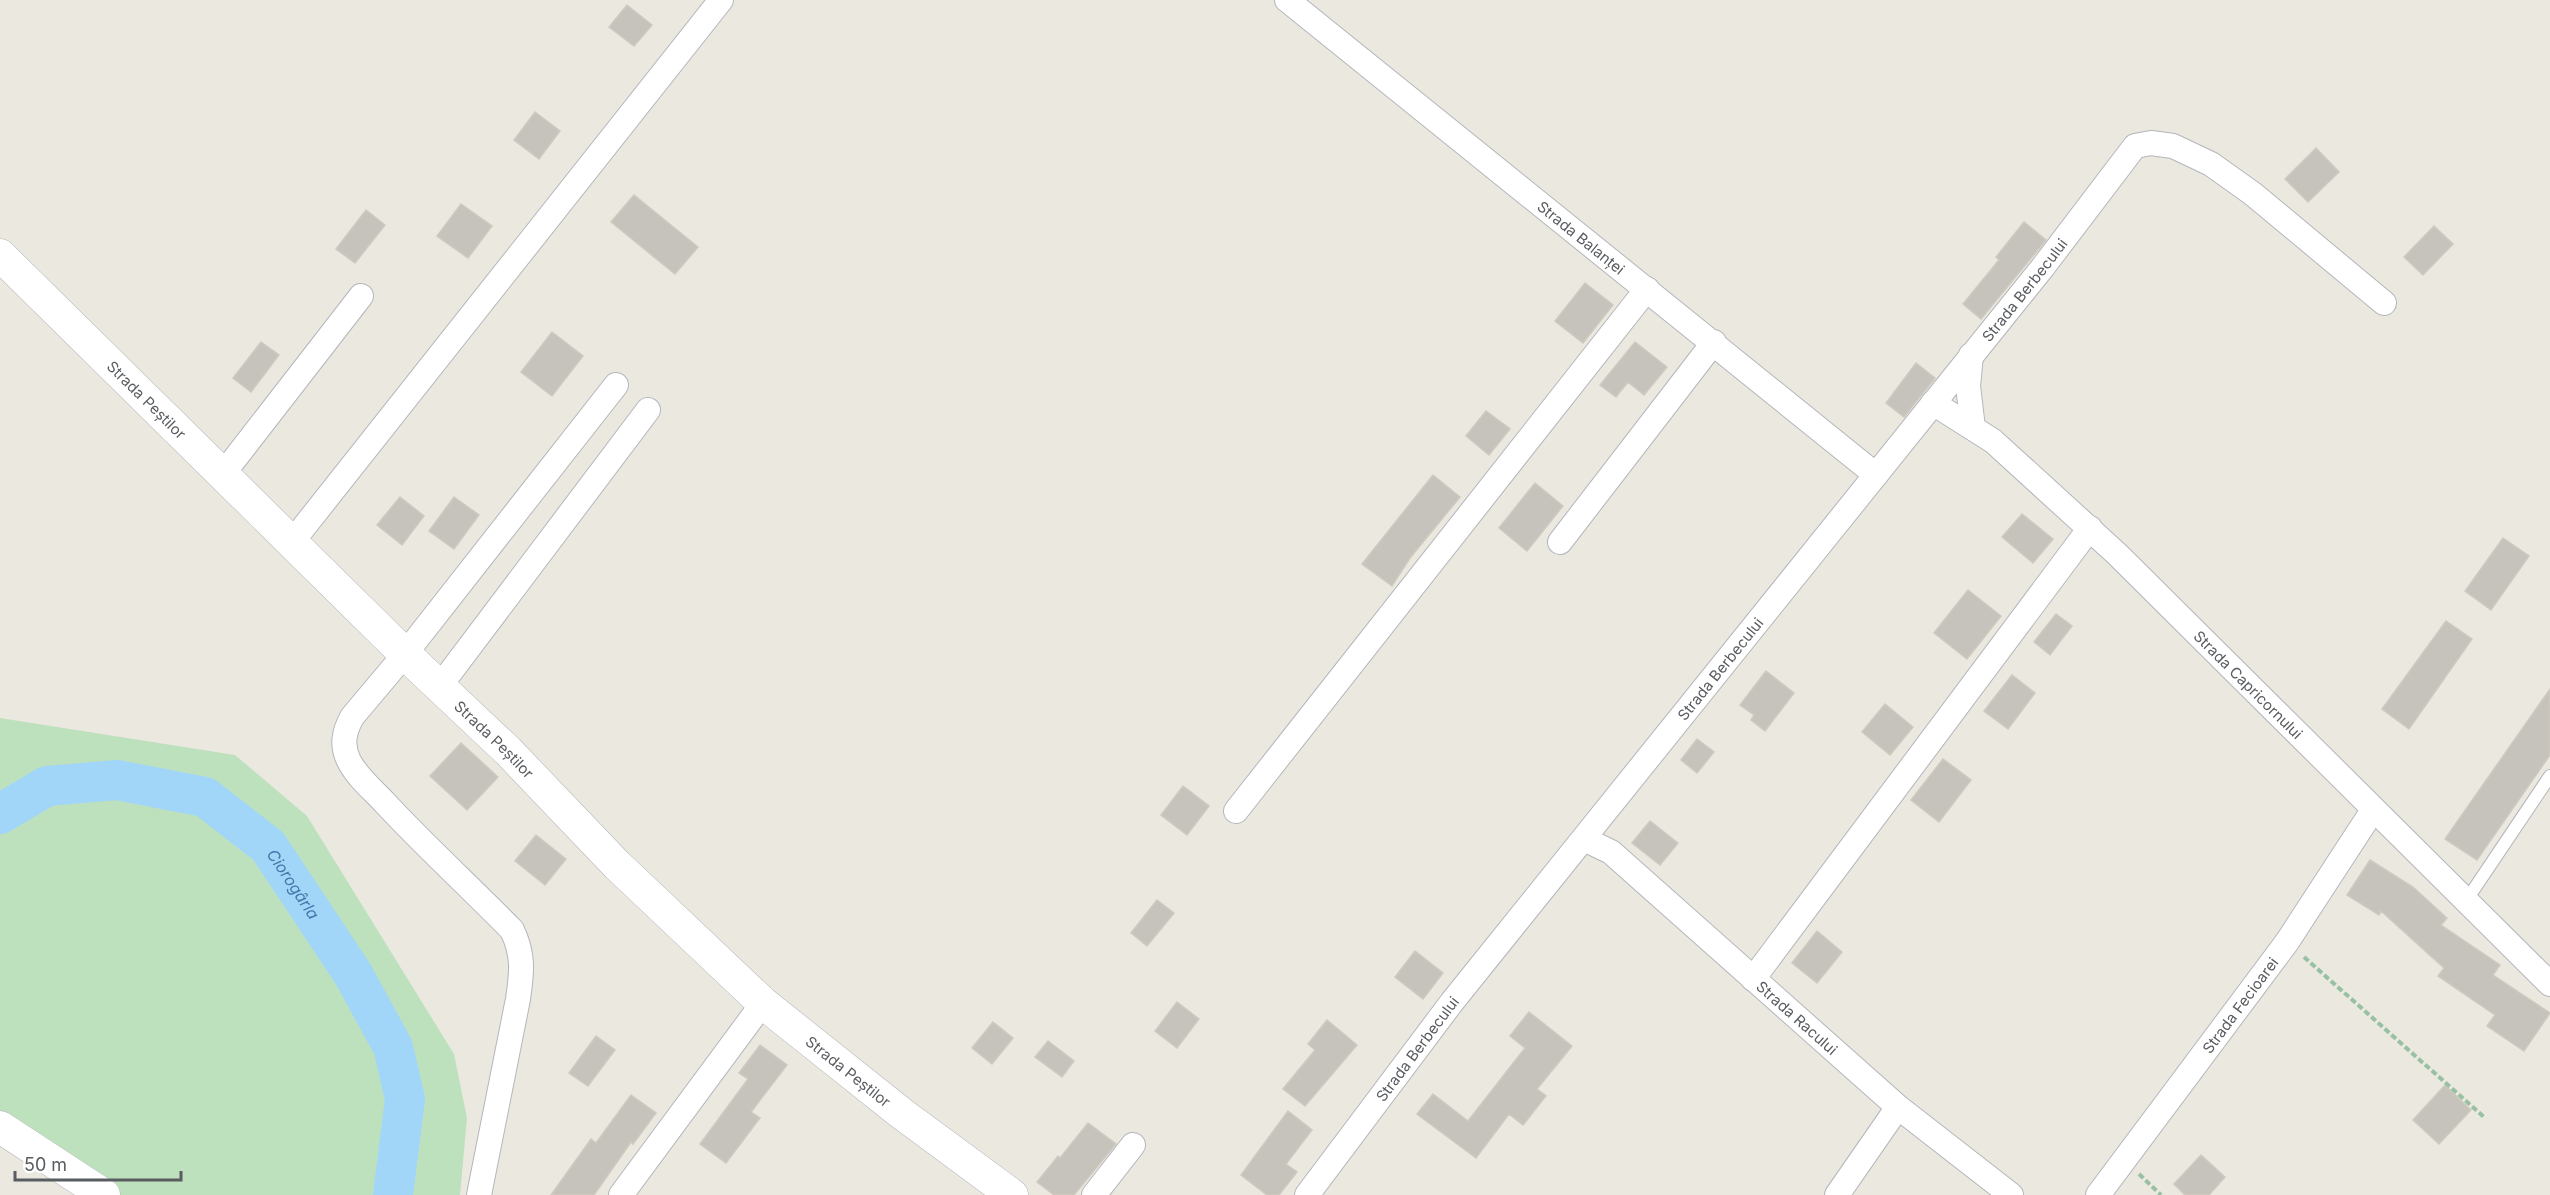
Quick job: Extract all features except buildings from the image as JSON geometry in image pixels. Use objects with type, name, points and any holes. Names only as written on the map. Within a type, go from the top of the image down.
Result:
[{"type":"street","points":[[292,542],[720,0]]},
{"type":"street","name":"Strada Balanței","points":[[1287,0],[1439,125],[1714,342],[1876,475]]},
{"type":"street","name":"Strada Berbecului","points":[[1307,1195],[1452,1002],[1876,475],[2135,146],[2151,143],[2173,146],[2211,164],[2253,194],[2384,303]]},
{"type":"street","name":"Strada Peștilor","points":[[0,255],[405,654],[508,751],[617,865],[763,1003],[901,1113],[1012,1195]]},
{"type":"street","points":[[1236,811],[1647,289]]},
{"type":"street","points":[[223,474],[361,296]]},
{"type":"street","points":[[1560,542],[1714,342]]},
{"type":"street","points":[[1971,355],[1968,405],[1973,428]]},
{"type":"street","points":[[479,1195],[518,999],[522,974],[520,948],[512,930],[396,814],[349,761],[343,743],[346,728],[352,717],[405,654],[616,385]]},
{"type":"street","name":"Strada Capricornului","points":[[1933,403],[1993,441],[2090,528],[2550,984]]},
{"type":"street","points":[[440,686],[648,410]]},
{"type":"street","points":[[1753,979],[2090,528]]},
{"type":"street","name":"Strada Fecioarei","points":[[2098,1195],[2126,1161],[2288,942],[2373,810]]},
{"type":"street","name":"Strada Racului","points":[[1584,839],[1611,852],[1899,1107],[2011,1195]]},
{"type":"street","points":[[621,1195],[763,1003]]},
{"type":"street","points":[[1837,1195],[1899,1107]]},
{"type":"street","points":[[0,1127],[104,1195]]},
{"type":"street","points":[[1094,1195],[1133,1145]]},
{"type":"lane","points":[[2466,901],[2550,776]]},
{"type":"path","points":[[2288,942],[2484,1117]]},
{"type":"path","points":[[2126,1161],[2161,1195]]},
{"type":"green space","points":[[0,718],[235,755],[307,816],[454,1054],[467,1118],[460,1195],[117,1195],[0,1118]]},
{"type":"waterway","name":"Ciorogârla","points":[[0,814],[47,786],[117,780],[205,797],[268,846],[353,974],[393,1047],[405,1099],[393,1195]]}]
